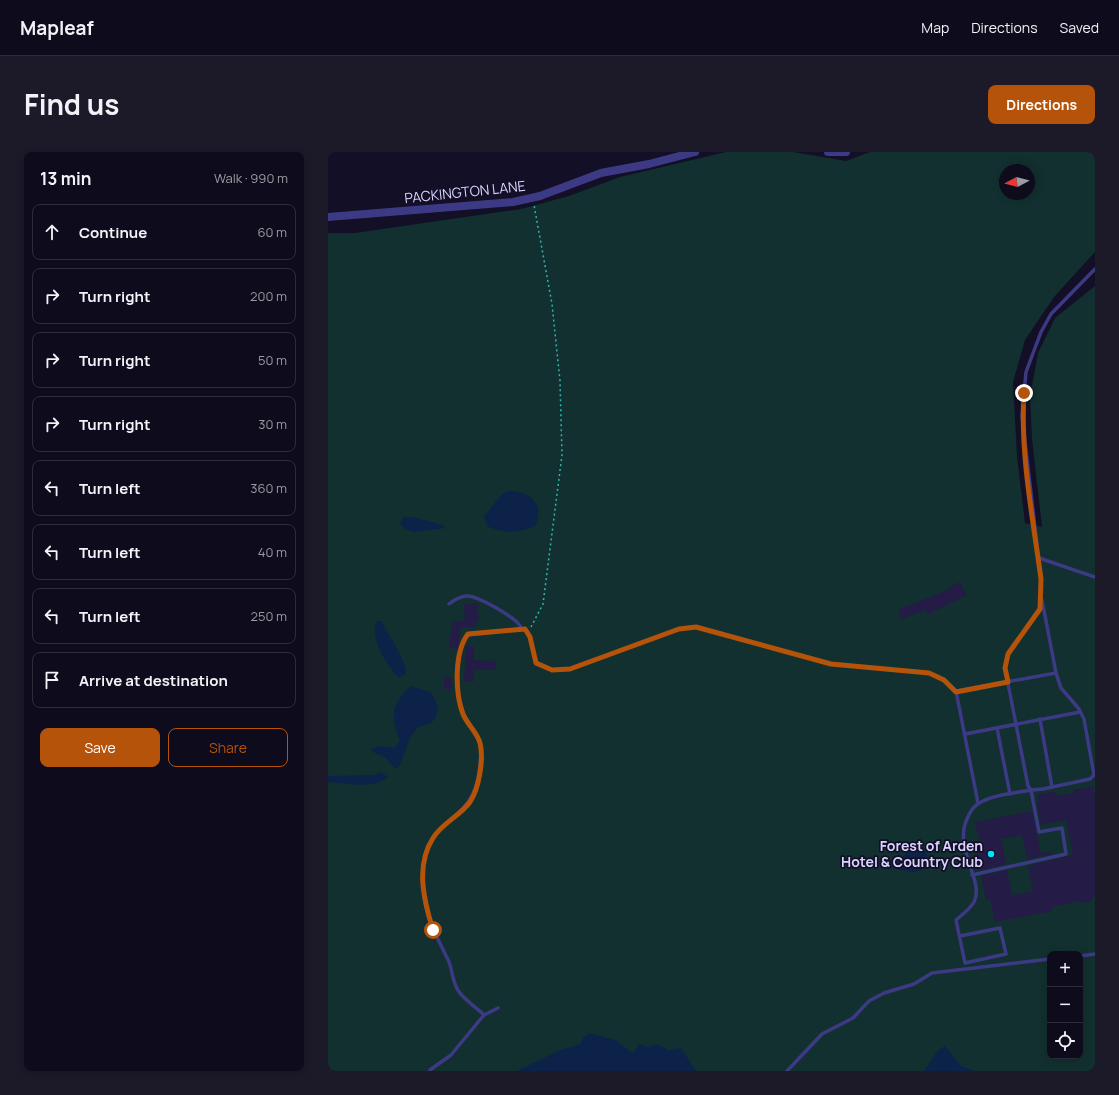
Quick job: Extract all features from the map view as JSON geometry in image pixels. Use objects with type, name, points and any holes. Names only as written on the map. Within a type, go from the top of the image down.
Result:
[{"type":"street","name":"PACKINGTON LANE","points":[[328,217],[513,202],[540,196],[602,173],[649,164],[695,152]]},
{"type":"street","points":[[828,152],[846,152]]},
{"type":"lane","points":[[960,936],[1000,928],[1006,954],[965,963],[956,920],[974,902],[976,893],[962,836],[965,823],[973,807],[984,800],[1090,779],[1094,775],[1084,719],[1061,688],[1056,673],[1042,598],[1039,558],[1022,416],[1026,372],[1039,337],[1050,314],[1095,269]]},
{"type":"lane","points":[[1039,558],[1095,577]]},
{"type":"lane","points":[[449,604],[467,596],[497,609],[513,619],[520,624],[521,628],[528,632],[536,663],[552,670],[570,669],[679,629],[696,627],[831,664],[929,673],[944,680],[956,692],[978,803]]},
{"type":"lane","points":[[972,875],[1066,854],[1062,828],[1039,832],[1031,790],[1028,786],[1005,668],[1008,654],[1040,609],[1042,598]]},
{"type":"lane","points":[[484,1015],[460,994],[455,985],[450,964],[433,930],[426,907],[423,886],[424,865],[432,839],[440,828],[469,802],[475,790],[480,771],[480,742],[464,715],[457,689],[463,641],[468,634],[521,628]]},
{"type":"lane","points":[[956,692],[1056,673]]},
{"type":"lane","points":[[965,734],[1080,712]]},
{"type":"lane","points":[[1040,719],[1052,787]]},
{"type":"lane","points":[[997,728],[1010,794]]},
{"type":"lane","points":[[1083,956],[1095,954]]},
{"type":"lane","points":[[787,1071],[822,1034],[854,1018],[869,1001],[884,993],[914,984],[932,973],[1047,959]]},
{"type":"lane","points":[[430,1070],[450,1055],[484,1015],[498,1008]]},
{"type":"path","points":[[528,632],[543,604],[562,455],[560,382],[552,304],[537,214]]},
{"type":"green space","points":[[726,152],[793,152],[846,161],[870,152],[1095,152],[1095,252],[1054,297],[1025,340],[1013,382],[1017,456],[1025,523],[1042,527],[1032,439],[1030,397],[1038,353],[1055,318],[1095,286],[1095,1071],[328,1071],[328,233],[355,233],[521,209],[569,196],[620,177]]},
{"type":"water","points":[[510,491],[525,494],[534,501],[538,512],[538,519],[535,526],[511,532],[493,529],[487,526],[484,516],[503,493]]},
{"type":"water","points":[[404,517],[412,517],[443,525],[445,528],[415,532],[405,529],[400,524]]},
{"type":"water","points":[[376,621],[382,621],[404,662],[406,674],[399,677],[395,674],[383,656],[375,636]]},
{"type":"water","points":[[411,686],[430,692],[436,701],[438,709],[435,719],[431,723],[418,727],[410,738],[400,765],[395,769],[386,758],[373,752],[371,749],[381,746],[395,748],[400,740],[395,724],[394,711],[399,698]]},
{"type":"water","points":[[381,772],[388,777],[382,781],[367,785],[328,782],[328,776],[375,775]]},
{"type":"water","points":[[918,847],[924,850],[927,856],[927,862],[924,869],[914,872],[896,869],[895,864],[910,850]]},
{"type":"water","points":[[589,1033],[615,1040],[633,1053],[639,1044],[649,1047],[658,1044],[668,1050],[681,1048],[696,1071],[517,1071],[558,1051],[580,1044],[584,1037]]},
{"type":"water","points":[[945,1046],[961,1066],[975,1071],[924,1071],[938,1050]]},
{"type":"building","points":[[959,582],[967,595],[927,615],[926,610],[901,619],[898,610],[945,591]]},
{"type":"building","points":[[477,603],[479,621],[476,622],[476,627],[460,627],[458,649],[449,648],[452,621],[465,621],[464,604]]},
{"type":"building","points":[[466,646],[474,646],[474,660],[496,661],[496,670],[474,670],[474,682],[464,682]]},
{"type":"building","points":[[444,677],[451,677],[452,689],[444,689]]},
{"type":"building","name":"Forest of Arden Hotel & Country Club","points":[[1093,786],[1095,797],[1095,894],[1091,901],[1083,903],[1080,901],[1051,907],[1052,911],[995,922],[990,899],[986,900],[981,876],[1007,870],[1012,895],[1033,891],[1028,866],[1073,855],[1066,820],[1041,825],[1037,795],[1055,792],[1056,796],[1074,793],[1073,790]]},
{"type":"building","points":[[1032,811],[1041,853],[1051,851],[1052,854],[1027,859],[1022,835],[1001,839],[1006,864],[980,870],[975,844],[980,843],[975,822]]},
{"type":"place","name":"Forest of Arden Hotel & Country Club","points":[[991,854]]},
{"type":"route","points":[[433,930],[426,907],[423,886],[426,852],[432,839],[440,828],[469,802],[475,790],[480,771],[480,742],[464,715],[457,689],[459,659],[463,641],[468,634],[521,628],[525,629],[530,637],[533,656],[536,663],[546,669],[560,671],[570,669],[679,629],[696,627],[831,664],[854,667],[890,668],[929,673],[944,680],[956,692],[1008,682],[1005,668],[1008,654],[1025,628],[1040,609],[1042,598],[1041,579],[1024,444],[1022,416],[1024,393]]}]
